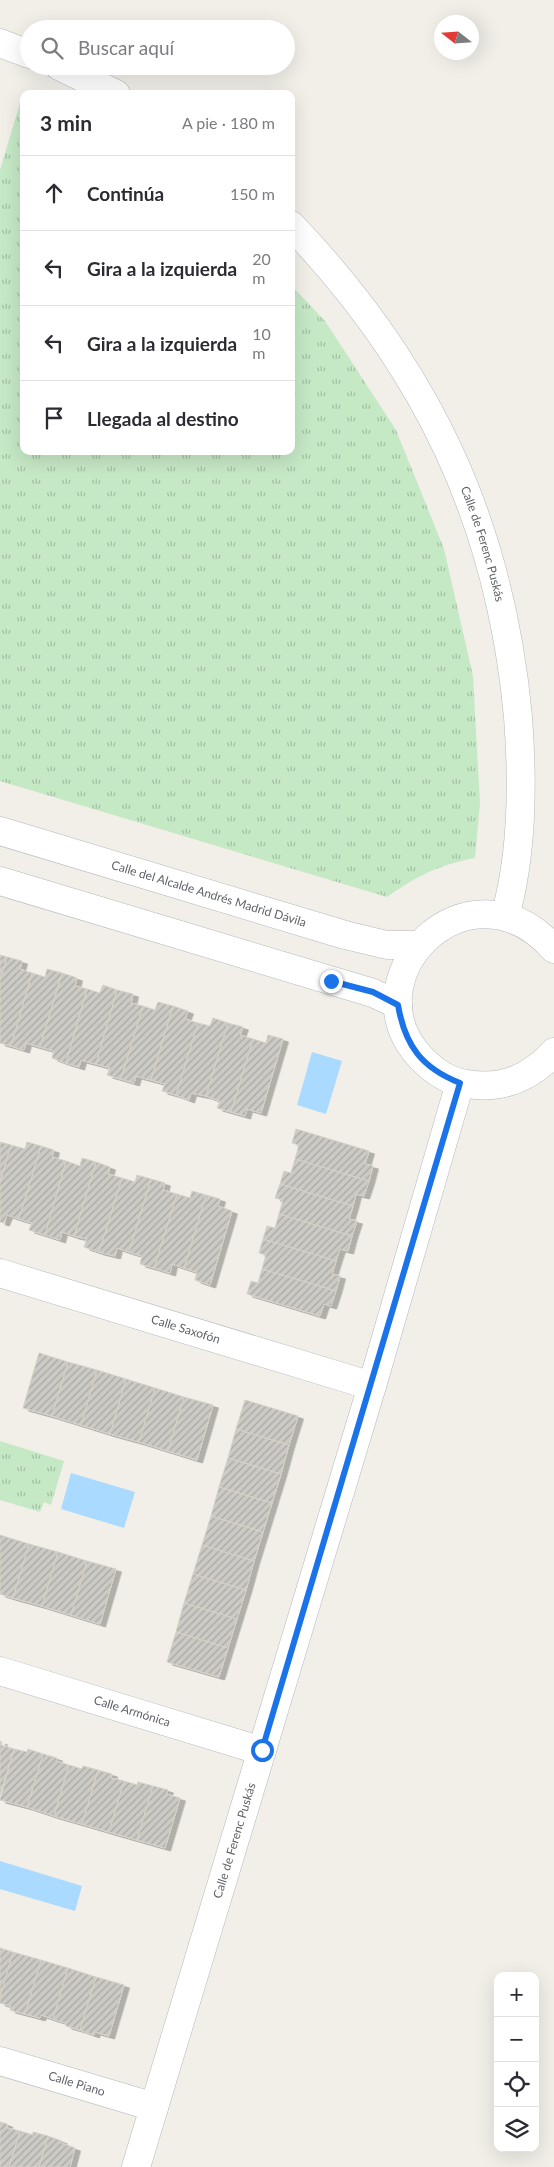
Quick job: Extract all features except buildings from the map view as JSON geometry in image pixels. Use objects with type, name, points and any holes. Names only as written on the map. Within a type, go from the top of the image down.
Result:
[{"type":"street","points":[[0,43],[20,51]]},
{"type":"street","points":[[77,75],[108,90]]},
{"type":"street","name":"Calle de Ferenc Puskás","points":[[295,229],[345,284],[371,317],[412,380],[458,470],[484,540],[506,628],[514,674],[519,733],[520,788],[518,831],[513,889],[505,916]]},
{"type":"street","name":"Calle del Alcalde Andrés Madrid Dávila","points":[[0,831],[345,935],[387,945],[419,944]]},
{"type":"street","points":[[0,881],[373,992],[398,1005]]},
{"type":"street","points":[[554,949],[542,935],[524,923],[505,916],[486,914],[467,916],[449,922],[433,931],[419,944],[400,983],[398,1005],[407,1039],[417,1054],[429,1067],[444,1077],[460,1083],[482,1087],[503,1085],[529,1074],[541,1066],[554,1052]]},
{"type":"street","name":"Calle de Ferenc Puskás","points":[[136,2167],[372,1386],[460,1083]]},
{"type":"street","name":"Calle Saxofón","points":[[0,1274],[372,1386]]},
{"type":"street","name":"Calle Armónica","points":[[0,1671],[262,1750]]},
{"type":"street","name":"Calle Piano","points":[[0,2060],[154,2107]]},
{"type":"green space","points":[[20,103],[20,455],[295,455],[295,289],[325,321],[396,430],[444,549],[473,676],[480,803],[475,858],[428,872],[387,897],[0,781],[0,170]]},
{"type":"green space","points":[[0,1441],[64,1461],[51,1505],[44,1502],[40,1512],[0,1500]]},
{"type":"water","points":[[312,1052],[342,1061],[326,1114],[297,1105]]},
{"type":"water","points":[[71,1473],[135,1492],[124,1528],[61,1509]]},
{"type":"water","points":[[0,1861],[82,1886],[75,1911],[0,1889]]},
{"type":"route","points":[[262,1750],[454,1110],[460,1083],[444,1077],[429,1067],[417,1054],[407,1039],[398,1005],[373,992],[331,981]]}]
